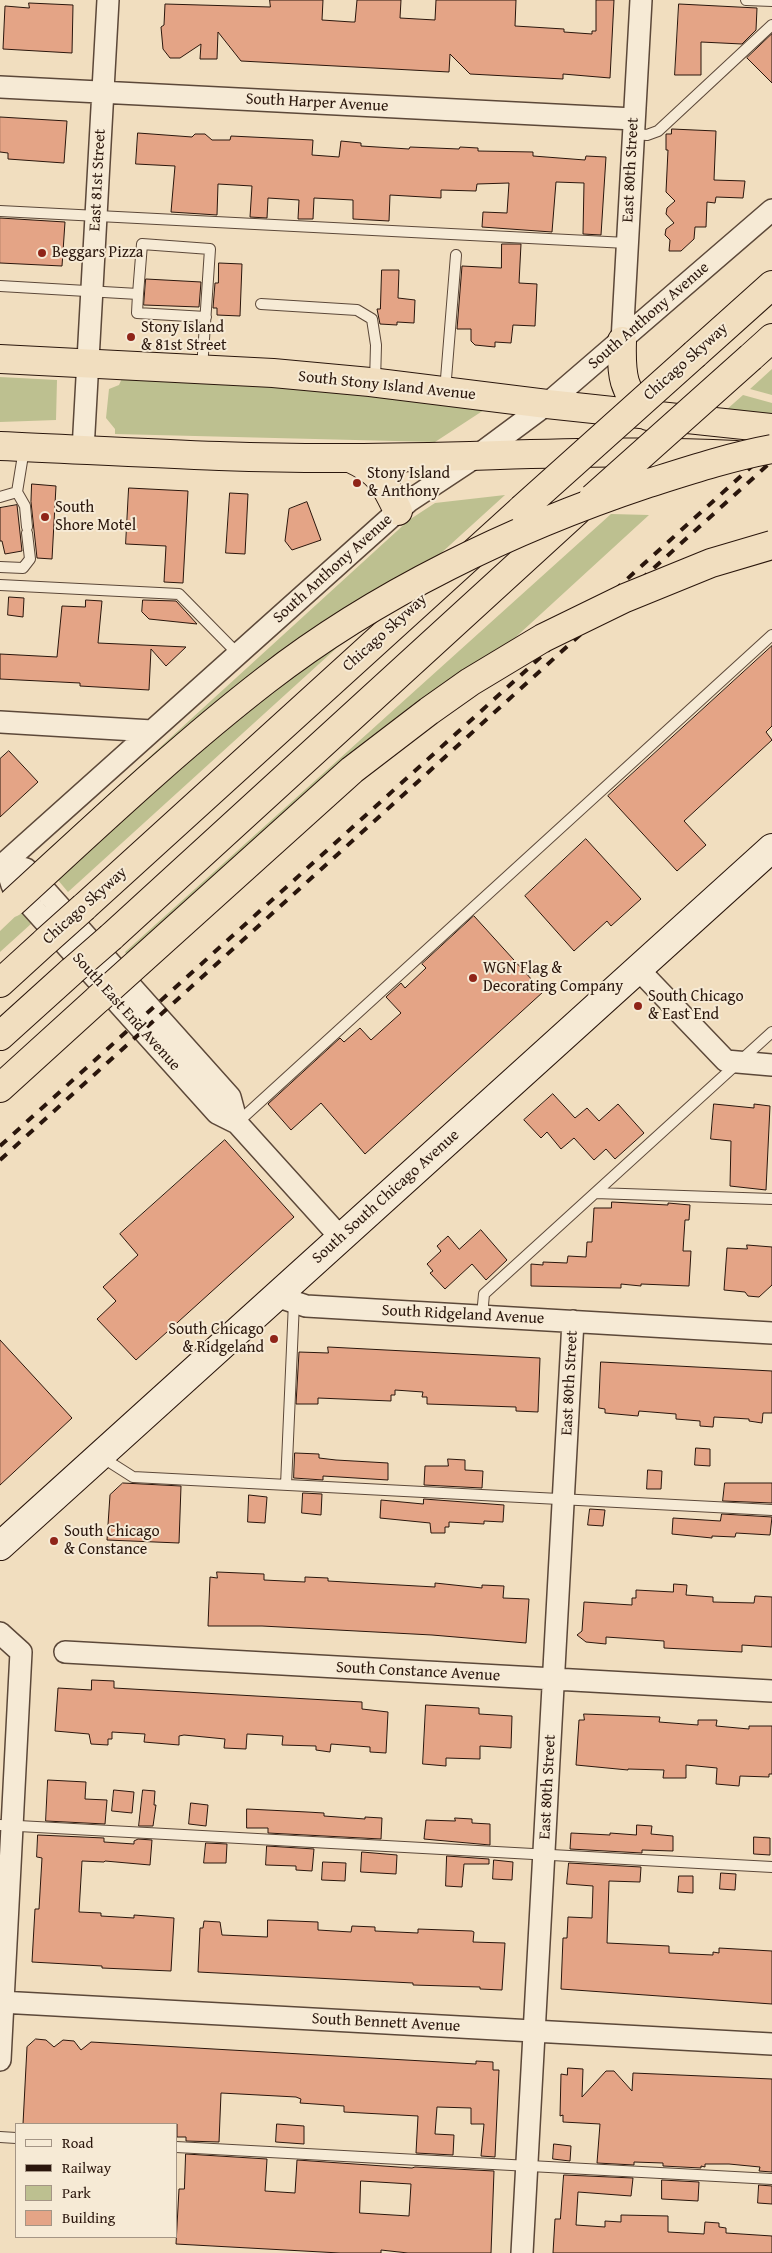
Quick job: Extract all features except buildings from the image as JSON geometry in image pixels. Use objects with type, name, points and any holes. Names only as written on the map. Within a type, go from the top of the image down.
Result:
[{"type":"highway","name":"Chicago Skyway","points":[[0,983],[522,509],[772,285]]},
{"type":"highway","points":[[0,1036],[576,512],[772,338]]},
{"type":"highway","points":[[622,341],[621,367],[624,386],[635,404],[648,416]]},
{"type":"highway","name":"South Stony Island Avenue","points":[[0,359],[273,373],[375,383],[648,416],[772,428]]},
{"type":"highway","points":[[12,447],[187,456],[350,458],[570,452],[683,452],[772,457]]},
{"type":"highway","points":[[6,909],[202,733],[268,679],[354,619],[400,592],[535,525],[612,496],[687,471],[772,450]]},
{"type":"highway","points":[[350,458],[368,466],[377,474],[398,511]]},
{"type":"highway","points":[[0,1088],[352,770],[470,682],[543,638],[626,598],[711,563],[772,545]]},
{"type":"main road","name":"South South Chicago Avenue","points":[[0,1546],[100,1456],[285,1299],[341,1238],[772,848]]},
{"type":"street","name":"East 81st Street","points":[[83,450],[108,0]]},
{"type":"street","name":"East 80th Street","points":[[622,341],[641,0]]},
{"type":"street","name":"South Harper Avenue","points":[[0,87],[634,127]]},
{"type":"street","name":"South Anthony Avenue","points":[[2,865],[398,511],[547,404],[772,210]]},
{"type":"street","points":[[0,722],[152,731]]},
{"type":"street","name":"South East End Avenue","points":[[2,865],[26,869],[230,1097],[237,1123],[341,1238]]},
{"type":"street","points":[[638,969],[726,1061],[772,1066]]},
{"type":"street","name":"South Ridgeland Avenue","points":[[285,1299],[306,1306],[772,1333]]},
{"type":"street","name":"East 80th Street","points":[[522,2253],[573,1321]]},
{"type":"street","points":[[0,1633],[21,1652],[6,1825],[0,2060]]},
{"type":"street","name":"South Constance Avenue","points":[[65,1652],[772,1691]]},
{"type":"street","name":"South Bennett Avenue","points":[[1,2002],[772,2044]]},
{"type":"lane","points":[[746,0],[772,1]]},
{"type":"lane","points":[[634,127],[647,135],[658,131],[772,25]]},
{"type":"lane","points":[[0,211],[628,243]]},
{"type":"lane","points":[[202,370],[206,318],[210,249],[142,244],[137,313],[206,318]]},
{"type":"lane","points":[[445,392],[456,254]]},
{"type":"lane","points":[[0,286],[138,294]]},
{"type":"lane","points":[[261,304],[357,310],[372,319],[376,345],[375,383]]},
{"type":"lane","points":[[0,567],[23,568],[30,559],[25,506],[18,492],[12,447]]},
{"type":"lane","points":[[0,497],[18,492]]},
{"type":"lane","points":[[0,584],[178,594],[238,654]]},
{"type":"lane","points":[[237,1123],[772,635]]},
{"type":"lane","points":[[482,1316],[484,1294],[772,1032]]},
{"type":"lane","points":[[595,1193],[772,1199]]},
{"type":"lane","points":[[285,1299],[286,1485]]},
{"type":"lane","points":[[100,1456],[132,1477],[772,1510]]},
{"type":"lane","points":[[6,1825],[772,1867]]},
{"type":"lane","points":[[0,2137],[15,2138]]},
{"type":"lane","points":[[178,2147],[772,2179]]},
{"type":"green space","points":[[772,369],[772,395],[750,389]]},
{"type":"green space","points":[[123,376],[302,388],[484,410],[435,442],[115,434],[115,429],[106,418],[109,389],[119,385]]},
{"type":"green space","points":[[0,377],[57,380],[56,420],[0,422]]},
{"type":"green space","points":[[743,395],[772,403],[772,414],[725,411]]},
{"type":"green space","points":[[505,495],[68,892],[41,860],[41,856],[409,520],[435,503]]},
{"type":"green space","points":[[611,514],[649,515],[506,646],[128,956],[125,952]]},
{"type":"green space","points":[[21,911],[32,923],[0,952],[0,931]]},
{"type":"railway","points":[[0,1146],[772,448]]},
{"type":"railway","points":[[0,1160],[772,461]]},
{"type":"place","name":"Beggars Pizza","points":[[42,253]]},
{"type":"place","name":"Stony Island & 81st Street","points":[[131,337]]},
{"type":"place","name":"Stony Island & Anthony","points":[[357,483]]},
{"type":"place","name":"South Shore Motel","points":[[45,517]]},
{"type":"place","name":"WGN Flag & Decorating Company","points":[[473,978]]},
{"type":"place","name":"South Chicago & East End","points":[[638,1006]]},
{"type":"place","name":"South Chicago & Ridgeland","points":[[274,1339]]},
{"type":"place","name":"South Chicago & Constance","points":[[54,1541]]}]
